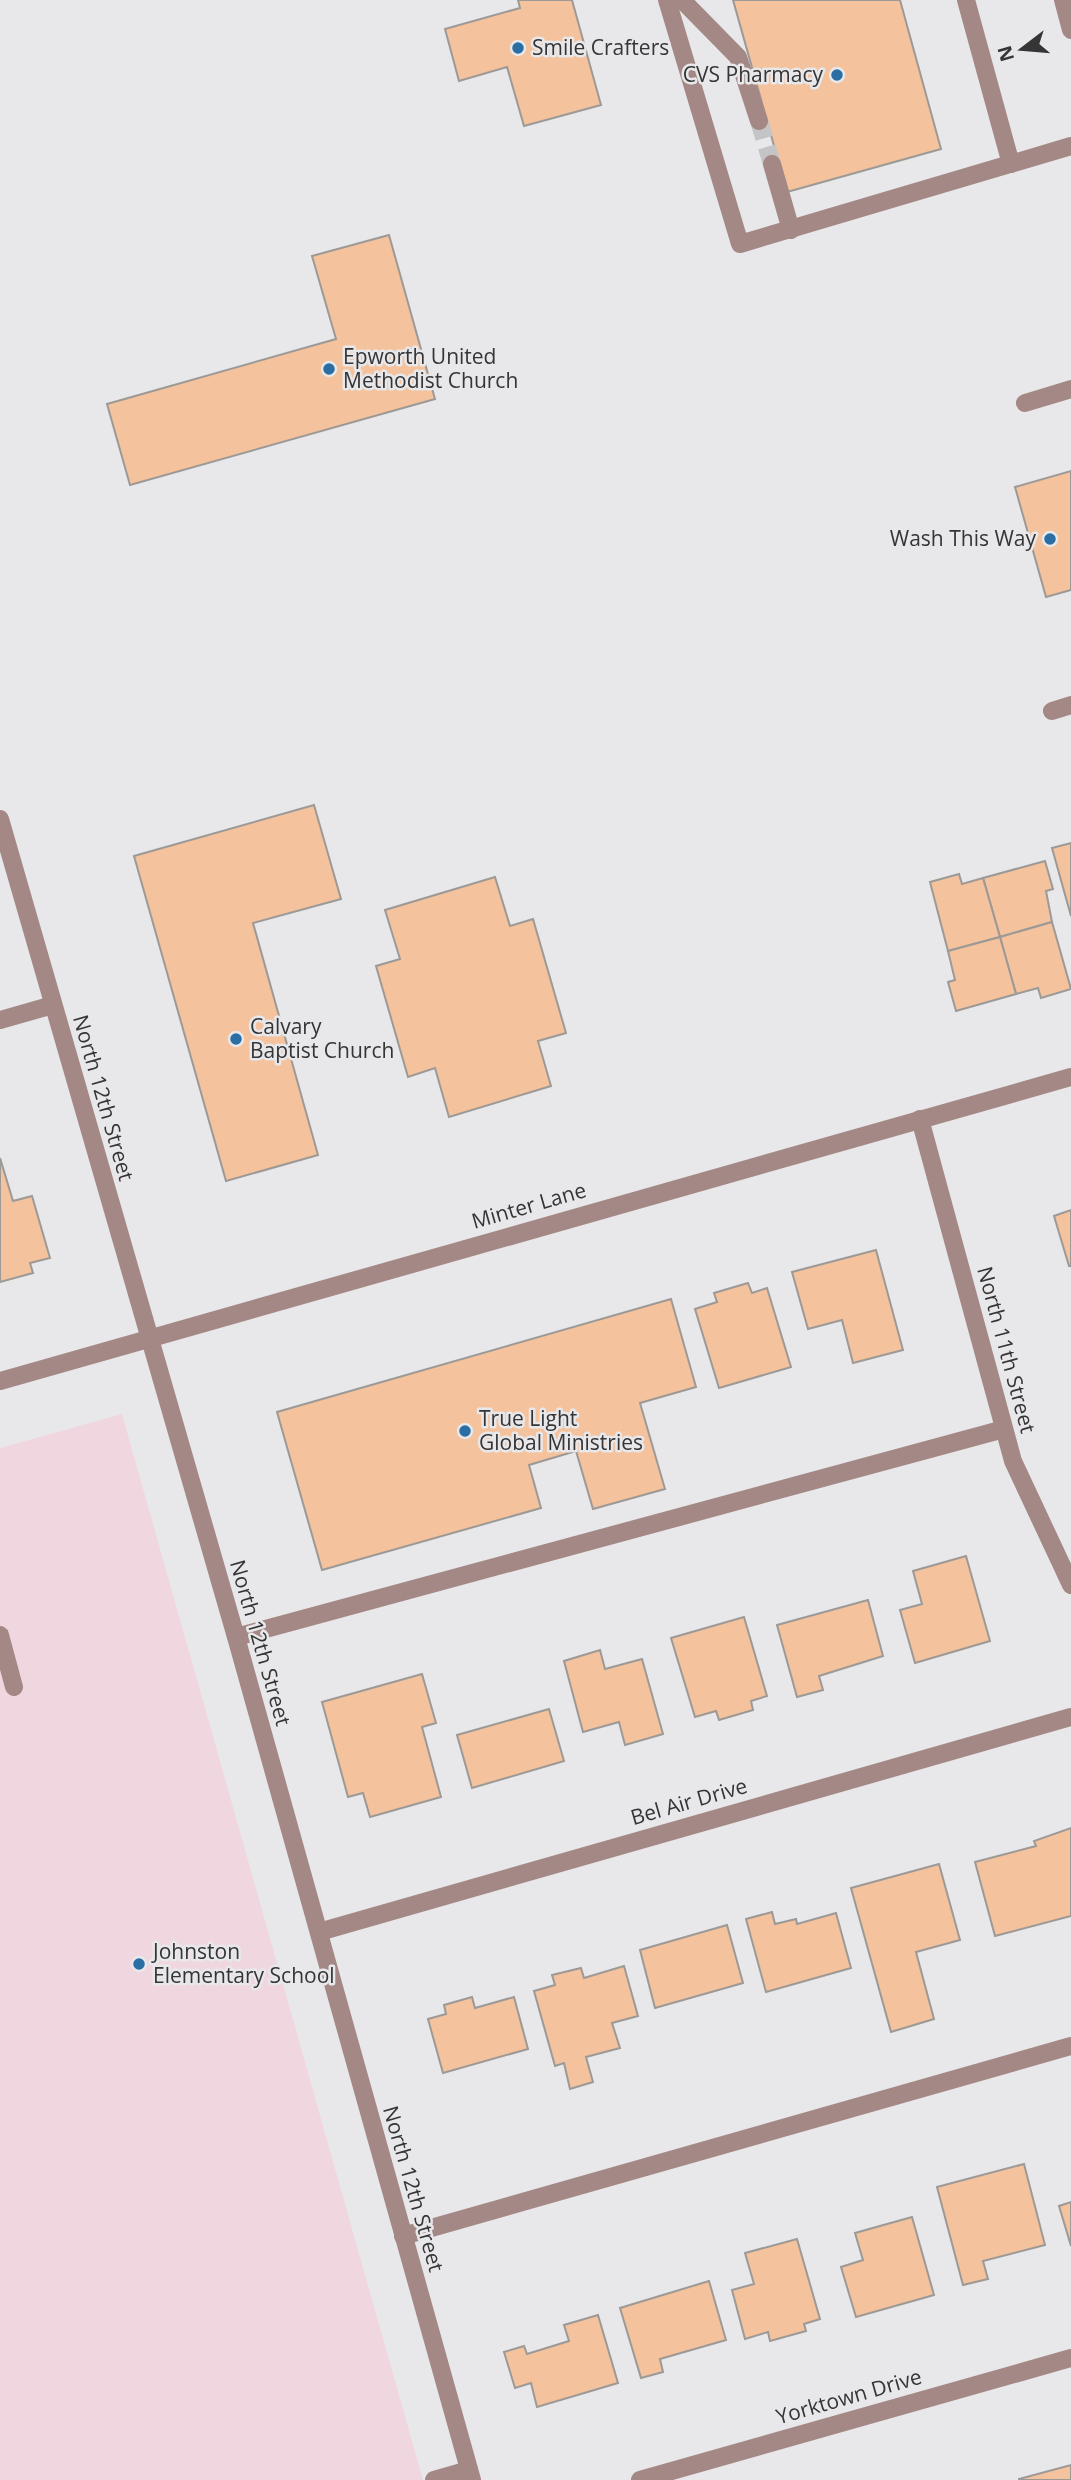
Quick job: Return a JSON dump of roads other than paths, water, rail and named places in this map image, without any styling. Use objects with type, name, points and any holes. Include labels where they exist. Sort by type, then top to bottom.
[{"type":"street","points":[[667,0],[740,244],[1071,146]]},
{"type":"street","points":[[682,0],[738,57],[760,121]]},
{"type":"street","points":[[966,0],[1011,164]]},
{"type":"street","points":[[1063,0],[1071,30]]},
{"type":"street","points":[[772,164],[791,230]]},
{"type":"street","points":[[1025,403],[1071,389]]},
{"type":"street","points":[[1052,711],[1071,705]]},
{"type":"street","name":"North 12th Street","points":[[0,819],[147,1338],[236,1637],[470,2475]]},
{"type":"street","points":[[0,1020],[53,1005]]},
{"type":"street","name":"Minter Lane","points":[[0,1381],[1071,1077]]},
{"type":"street","name":"North 11th Street","points":[[920,1119],[1013,1461],[1071,1585]]},
{"type":"street","points":[[236,1637],[1004,1429]]},
{"type":"street","points":[[0,1635],[14,1687]]},
{"type":"street","name":"Bel Air Drive","points":[[319,1932],[1071,1717]]},
{"type":"street","points":[[402,2236],[1071,2046]]},
{"type":"street","name":"Yorktown Drive","points":[[640,2480],[1071,2358]]},
{"type":"street","points":[[434,2480],[470,2475]]},
{"type":"tunnel","points":[[759,121],[772,164]]},
{"type":"place","name":"Smile Crafters","points":[[518,48]]},
{"type":"place","name":"CVS Pharmacy","points":[[837,75]]},
{"type":"place","name":"Epworth United Methodist Church","points":[[329,369]]},
{"type":"place","name":"Wash This Way","points":[[1050,539]]},
{"type":"place","name":"Calvary Baptist Church","points":[[236,1039]]},
{"type":"place","name":"True Light Global Ministries","points":[[465,1431]]},
{"type":"place","name":"Johnston Elementary School","points":[[139,1964]]}]
